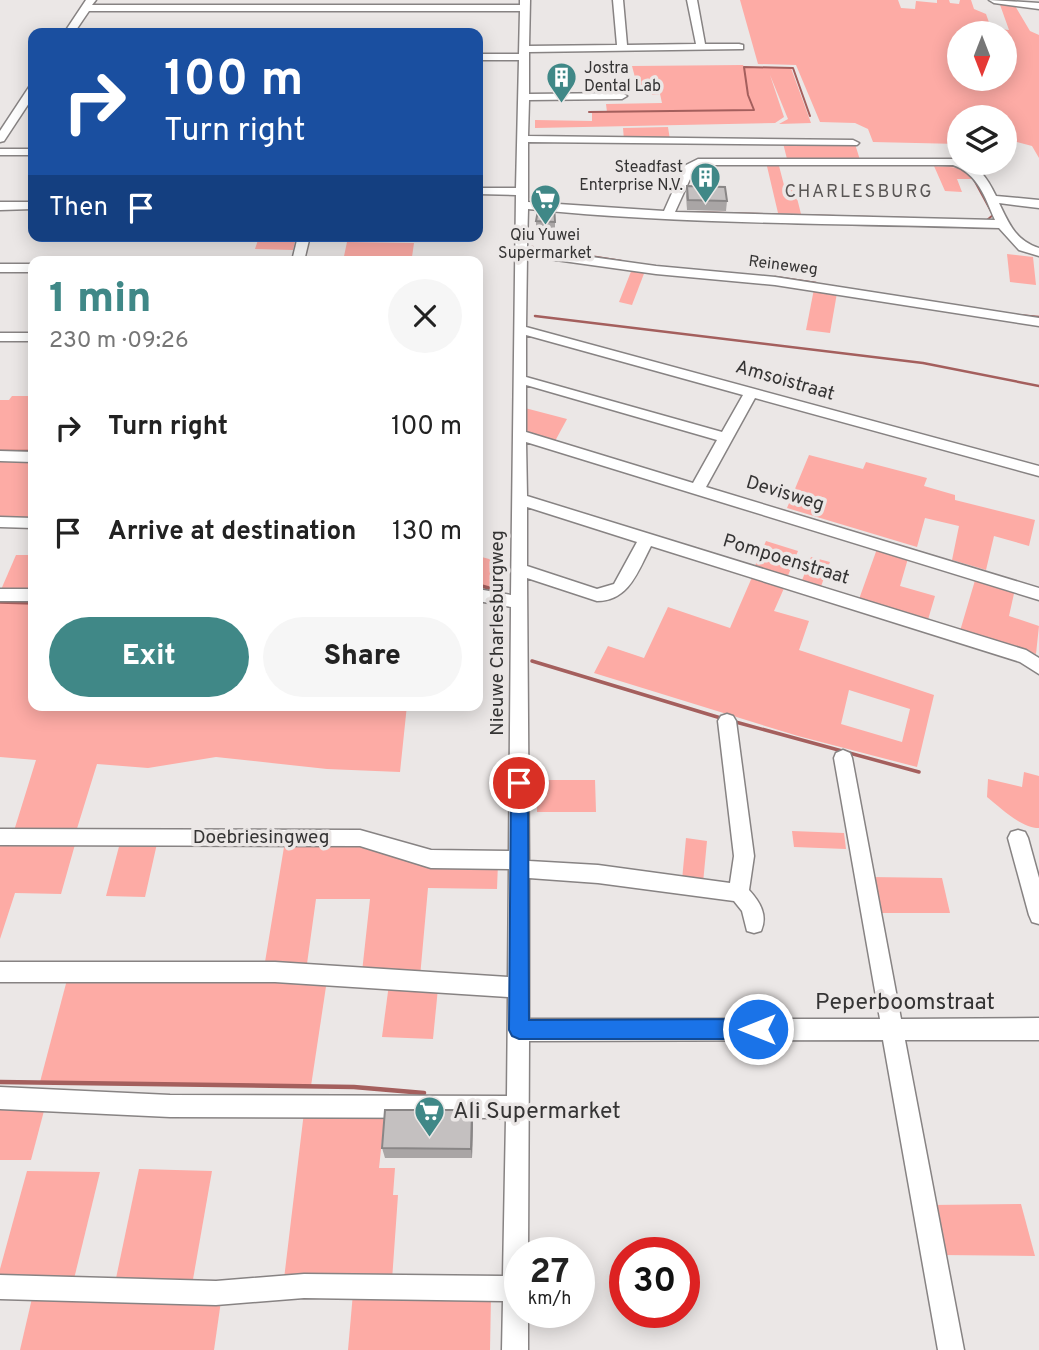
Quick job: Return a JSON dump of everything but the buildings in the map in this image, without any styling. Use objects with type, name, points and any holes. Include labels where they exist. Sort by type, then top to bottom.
[{"type":"street","points":[[618,0],[622,48]]},
{"type":"street","points":[[692,0],[701,47]]},
{"type":"street","points":[[994,0],[1039,6]]},
{"type":"street","points":[[72,28],[88,4],[525,4]]},
{"type":"street","name":"Nieuwe Charlesburgweg","points":[[516,1237],[520,603],[518,499],[525,4]]},
{"type":"street","points":[[483,57],[622,48],[739,47]]},
{"type":"street","points":[[524,97],[622,96]]},
{"type":"street","points":[[0,139],[28,102]]},
{"type":"street","points":[[524,139],[853,142]]},
{"type":"street","points":[[0,152],[28,152]]},
{"type":"street","points":[[668,215],[690,166],[703,161],[954,162],[975,171],[992,199],[1002,224],[1016,242],[1035,252]]},
{"type":"street","points":[[483,192],[592,212],[1002,224]]},
{"type":"street","points":[[992,199],[1039,204]]},
{"type":"street","points":[[0,206],[28,206]]},
{"type":"street","name":"Reineweg","points":[[522,251],[670,272],[775,281],[1039,323]]},
{"type":"street","points":[[0,268],[28,268]]},
{"type":"street","name":"Amsoistraat","points":[[520,329],[1039,471]]},
{"type":"street","points":[[0,337],[28,337]]},
{"type":"street","points":[[519,379],[726,438]]},
{"type":"street","points":[[697,490],[752,391]]},
{"type":"street","name":"Devisweg","points":[[519,435],[1039,594]]},
{"type":"street","points":[[0,456],[28,457]]},
{"type":"street","name":"Pompoenstraat","points":[[518,499],[1026,657],[1039,667]]},
{"type":"street","points":[[0,522],[28,523]]},
{"type":"street","points":[[518,569],[606,595],[620,588],[647,538]]},
{"type":"street","points":[[0,595],[28,595]]},
{"type":"street","points":[[483,596],[520,603]]},
{"type":"street","points":[[727,721],[744,856],[739,893],[752,907],[754,925]]},
{"type":"street","points":[[843,758],[951,1350]]},
{"type":"street","name":"Doebriesingweg","points":[[0,837],[360,838],[431,859],[519,864],[739,893]]},
{"type":"street","points":[[1018,838],[1039,915]]},
{"type":"street","points":[[0,972],[275,972],[519,988]]},
{"type":"street","name":"Peperboomstraat","points":[[519,1030],[1039,1029]]},
{"type":"street","points":[[0,1098],[170,1106],[517,1107]]},
{"type":"street","points":[[0,1287],[216,1293],[304,1286],[504,1289]]},
{"type":"street","name":"Nieuwe Charlesburgweg","points":[[515,1328],[515,1350]]},
{"type":"shaded area","points":[[740,0],[898,0],[901,8],[915,9],[916,1],[937,3],[937,0],[949,0],[950,3],[959,4],[960,0],[971,0],[974,9],[986,14],[988,21],[947,21],[947,91],[1017,91],[1017,21],[1006,21],[999,2],[1014,4],[1030,31],[1039,35],[1039,158],[1032,146],[1017,142],[1017,105],[947,105],[947,144],[873,142],[868,129],[855,123],[820,122],[796,65],[758,64]]},
{"type":"shaded area","points":[[743,65],[791,68],[811,123],[779,124],[788,119],[770,75],[784,117],[775,123],[535,128],[535,120],[592,121],[592,112],[607,112],[606,104],[662,103],[660,94],[652,95],[650,85],[637,85],[632,66]]},
{"type":"shaded area","points":[[668,127],[670,140],[624,140],[623,128]]},
{"type":"shaded area","points":[[783,143],[855,144],[860,160],[787,159]]},
{"type":"shaded area","points":[[766,162],[778,162],[785,189],[795,190],[801,214],[778,213]]},
{"type":"shaded area","points":[[934,166],[947,167],[947,175],[969,175],[972,179],[957,179],[962,192],[945,191]]},
{"type":"shaded area","points":[[257,242],[295,242],[293,250],[255,249]]},
{"type":"shaded area","points":[[347,242],[414,243],[412,256],[344,256]]},
{"type":"shaded area","points":[[1007,254],[1033,257],[1036,285],[1010,282]]},
{"type":"shaded area","points":[[632,269],[645,271],[632,305],[619,302]]},
{"type":"shaded area","points":[[814,289],[837,293],[830,333],[806,330]]},
{"type":"shaded area","points":[[12,396],[28,396],[28,454],[0,454],[0,400],[9,400]]},
{"type":"shaded area","points":[[525,408],[567,419],[554,443],[525,435]]},
{"type":"shaded area","points":[[809,455],[863,469],[866,462],[927,478],[924,486],[955,495],[955,500],[1035,520],[1029,546],[994,536],[986,570],[952,560],[959,526],[925,518],[917,547],[787,508]]},
{"type":"shaded area","points":[[0,460],[28,460],[28,520],[0,519]]},
{"type":"shaded area","points":[[766,541],[798,551],[787,578],[754,568]]},
{"type":"shaded area","points":[[878,546],[909,555],[900,586],[935,596],[927,623],[858,602]]},
{"type":"shaded area","points":[[16,555],[28,555],[28,592],[0,592]]},
{"type":"shaded area","points":[[483,557],[504,563],[503,592],[483,586]]},
{"type":"shaded area","points":[[811,557],[830,562],[820,589],[801,583]]},
{"type":"shaded area","points":[[753,575],[785,586],[774,611],[809,621],[799,650],[934,695],[917,767],[798,736],[594,673],[608,646],[644,658],[668,607],[730,628]],"holes":[[[849,690],[910,709],[902,742],[841,724]]]},
{"type":"shaded area","points":[[976,577],[1015,589],[1009,616],[1039,626],[1036,654],[960,631]]},
{"type":"shaded area","points":[[0,598],[28,599],[28,711],[406,711],[400,772],[327,769],[216,757],[148,768],[97,764],[75,835],[13,834],[36,760],[0,757]]},
{"type":"shaded area","points":[[1024,772],[1039,776],[1039,828],[1018,821],[987,797],[988,779],[1022,787]]},
{"type":"shaded area","points":[[537,780],[595,780],[596,812],[537,812]]},
{"type":"shaded area","points":[[792,831],[844,833],[846,849],[794,847]]},
{"type":"shaded area","points":[[686,838],[707,841],[703,883],[682,880]]},
{"type":"shaded area","points":[[0,839],[76,841],[61,894],[15,893],[0,939]]},
{"type":"shaded area","points":[[121,839],[158,839],[145,897],[106,896]]},
{"type":"shaded area","points":[[285,841],[364,843],[498,863],[497,889],[428,888],[420,977],[362,972],[370,899],[316,899],[306,971],[264,968]]},
{"type":"shaded area","points":[[870,877],[942,878],[950,913],[876,913]]},
{"type":"shaded area","points":[[68,976],[327,980],[311,1086],[40,1082]]},
{"type":"shaded area","points":[[389,984],[438,988],[433,1039],[382,1037]]},
{"type":"shaded area","points":[[0,1106],[45,1107],[31,1160],[0,1160]]},
{"type":"shaded area","points":[[304,1112],[385,1113],[379,1168],[395,1168],[393,1195],[398,1195],[392,1280],[284,1279]]},
{"type":"shaded area","points":[[139,1169],[212,1171],[192,1285],[115,1283]]},
{"type":"shaded area","points":[[27,1171],[100,1172],[73,1283],[0,1281],[0,1269]]},
{"type":"shaded area","points":[[1021,1204],[1035,1256],[941,1255],[931,1205]]},
{"type":"shaded area","points":[[353,1293],[491,1296],[490,1350],[348,1350]]},
{"type":"shaded area","points":[[33,1294],[221,1301],[214,1350],[20,1350]]},
{"type":"waterway","points":[[589,112],[754,110],[748,95],[744,67],[793,68],[810,116]]},
{"type":"waterway","points":[[938,165],[947,166]]},
{"type":"waterway","points":[[973,178],[993,215],[987,220]]},
{"type":"waterway","points":[[692,212],[910,218]]},
{"type":"waterway","points":[[532,247],[621,261]]},
{"type":"waterway","points":[[775,277],[816,283]]},
{"type":"waterway","points":[[1017,315],[1039,317]]},
{"type":"waterway","points":[[535,316],[923,363],[1039,386]]},
{"type":"waterway","points":[[0,451],[28,451]]},
{"type":"waterway","points":[[483,586],[503,592]]},
{"type":"waterway","points":[[0,602],[28,603]]},
{"type":"waterway","points":[[532,661],[724,719]]},
{"type":"waterway","points":[[732,721],[919,772]]},
{"type":"waterway","points":[[0,1082],[354,1087],[424,1093]]},
{"type":"place","name":"Jostra Dental Lab","points":[[561,105]]},
{"type":"place","name":"Steadfast Enterprise N.V.","points":[[706,204]]},
{"type":"place","name":"Qiu Yuwei Supermarket","points":[[545,226]]},
{"type":"place","name":"Ali Supermarket","points":[[430,1139]]},
{"type":"district","name":"CHARLESBURG","points":[[859,192]]},
{"type":"route","points":[[519,783],[519,1030],[758,1029]]}]
